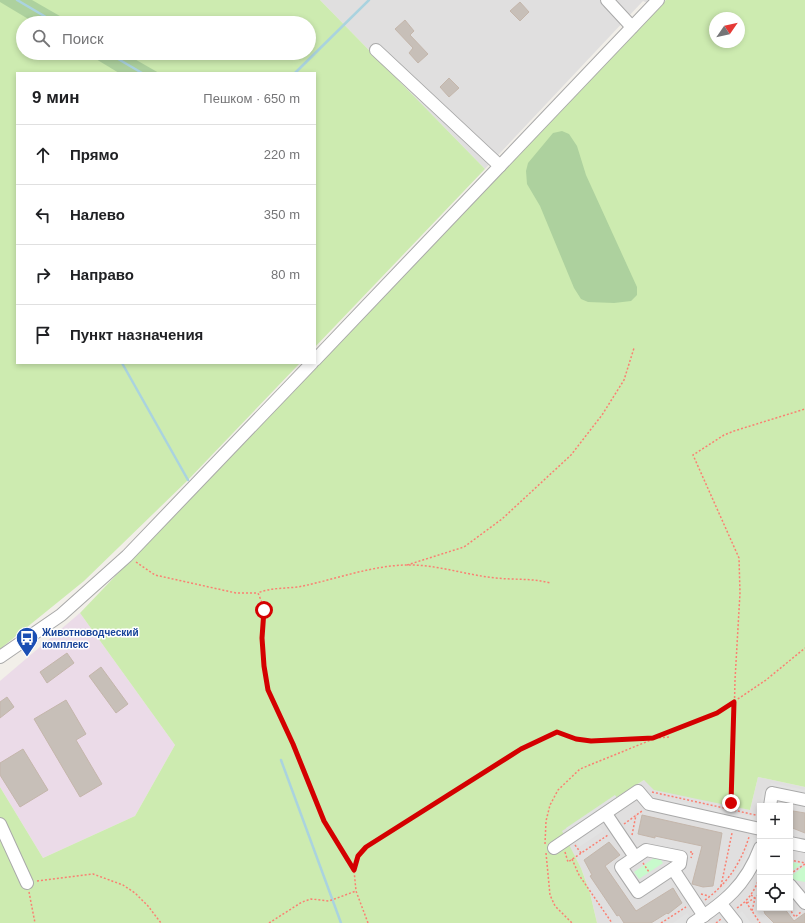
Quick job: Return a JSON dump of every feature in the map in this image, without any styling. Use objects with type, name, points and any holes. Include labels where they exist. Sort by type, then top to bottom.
[{"type":"street","points":[[607,0],[632,27]]},
{"type":"street","points":[[316,359],[658,0]]},
{"type":"street","points":[[376,50],[500,166]]},
{"type":"street","points":[[0,657],[61,615],[127,556],[311,364]]},
{"type":"street","points":[[548,849],[606,814],[638,791],[649,804],[755,828]]},
{"type":"street","points":[[770,803],[772,793],[805,800]]},
{"type":"street","points":[[606,814],[636,856]]},
{"type":"street","points":[[0,824],[27,883]]},
{"type":"street","points":[[793,844],[805,846]]},
{"type":"street","points":[[646,850],[681,857],[680,864],[672,869],[638,892],[621,867],[646,850]]},
{"type":"street","points":[[693,923],[707,918],[757,866]]},
{"type":"street","points":[[672,869],[707,918]]},
{"type":"street","points":[[793,889],[805,903]]},
{"type":"street","points":[[721,904],[736,923]]},
{"type":"path","points":[[127,556],[155,575],[236,593],[288,589],[380,568],[404,565],[464,547],[502,520],[571,455],[602,415],[624,380],[634,348]]},
{"type":"path","points":[[732,810],[734,702],[740,592],[739,558],[693,455],[724,435],[805,409]]},
{"type":"path","points":[[404,565],[423,566],[496,578],[538,579],[550,583]]},
{"type":"path","points":[[258,592],[264,610],[262,638],[264,666],[268,690],[293,744],[324,821],[354,870]]},
{"type":"path","points":[[572,923],[555,906],[550,895],[546,821],[550,805],[558,790],[580,769],[628,751],[653,738],[717,713],[766,680],[805,648]]},
{"type":"path","points":[[368,923],[356,891],[354,870],[358,856],[366,847],[521,749],[557,732],[576,739],[591,741],[669,737]]},
{"type":"path","points":[[652,792],[757,815]]},
{"type":"path","points":[[568,862],[646,809]]},
{"type":"path","points":[[631,839],[636,815]]},
{"type":"path","points":[[720,887],[734,824]]},
{"type":"path","points":[[661,923],[696,904],[720,887],[731,875],[742,857],[755,828]]},
{"type":"path","points":[[636,856],[655,881]]},
{"type":"path","points":[[572,859],[579,875],[612,923]]},
{"type":"path","points":[[793,861],[805,864]]},
{"type":"path","points":[[793,872],[805,864]]},
{"type":"path","points":[[35,923],[27,883],[93,874],[123,886],[135,894],[148,906],[161,923]]},
{"type":"path","points":[[746,903],[757,882]]},
{"type":"path","points":[[269,923],[302,902],[312,899],[330,901],[356,891]]},
{"type":"path","points":[[751,895],[755,898]]},
{"type":"path","points":[[746,903],[755,898]]},
{"type":"path","points":[[752,911],[755,898]]},
{"type":"path","points":[[746,903],[760,923]]},
{"type":"path","points":[[791,911],[796,917],[805,909]]},
{"type":"shaded area","points":[[320,0],[666,0],[658,8],[643,1],[485,169]]},
{"type":"shaded area","points":[[80,613],[175,745],[135,816],[43,858],[0,787],[0,681]]},
{"type":"shaded area","points":[[758,777],[805,787],[805,923],[597,923],[590,893],[581,868],[561,831],[644,780],[750,810]]},
{"type":"shaded area","points":[[771,783],[805,790],[805,796],[770,789]]},
{"type":"shaded area","points":[[763,790],[768,791],[766,803],[761,803]]},
{"type":"shaded area","points":[[615,795],[618,800],[569,833],[566,828]]},
{"type":"shaded area","points":[[665,798],[697,805],[696,810],[664,803]]},
{"type":"shaded area","points":[[703,806],[734,813],[732,818],[702,811]]},
{"type":"shaded area","points":[[739,814],[755,817],[753,823],[738,819]]},
{"type":"shaded area","points":[[599,826],[603,831],[579,847],[576,842]]},
{"type":"shaded area","points":[[752,837],[757,838],[757,845],[750,865],[715,903],[711,898],[726,885],[739,869],[747,854]]},
{"type":"shaded area","points":[[742,911],[751,923],[744,923],[737,915]]},
{"type":"shaded area","points":[[687,913],[691,918],[684,923],[673,923]]},
{"type":"green space","points":[[0,0],[320,0],[485,169],[316,346],[316,72],[16,72],[16,364],[299,364],[188,480],[84,581],[0,649]]},
{"type":"green space","points":[[0,0],[32,0],[60,16],[23,16],[0,2]]},
{"type":"green space","points":[[666,0],[805,0],[805,787],[758,777],[750,810],[654,790],[644,780],[562,831],[581,868],[590,893],[597,923],[0,923],[0,787],[43,858],[135,816],[175,745],[80,613]]},
{"type":"green space","points":[[98,60],[136,60],[157,72],[117,72]]},
{"type":"green space","points":[[562,131],[569,134],[577,146],[586,175],[637,287],[637,295],[631,301],[614,303],[588,302],[581,299],[574,288],[540,206],[527,184],[526,171],[528,163],[553,133]]},
{"type":"green space","points":[[654,858],[661,860],[663,863],[639,879],[634,872]]},
{"type":"green space","points":[[793,862],[802,864],[793,870]]},
{"type":"green space","points":[[805,866],[805,882],[794,880],[793,875]]},
{"type":"building","points":[[520,2],[529,12],[520,21],[510,11]]},
{"type":"building","points":[[405,20],[414,31],[410,35],[428,54],[418,63],[409,53],[413,48],[395,29]]},
{"type":"building","points":[[449,78],[459,88],[449,97],[440,87]]},
{"type":"building","points":[[67,653],[74,663],[47,683],[40,672]]},
{"type":"building","points":[[101,667],[128,704],[116,713],[89,676]]},
{"type":"building","points":[[7,697],[14,707],[0,718],[0,702]]},
{"type":"building","points":[[66,700],[86,734],[76,740],[102,784],[80,797],[34,719]]},
{"type":"building","points":[[23,749],[48,790],[20,807],[0,775],[0,763]]},
{"type":"building","points":[[793,811],[805,813],[805,833],[793,828]]},
{"type":"building","points":[[642,815],[722,833],[713,886],[703,887],[692,884],[702,846],[638,834]]},
{"type":"building","points":[[609,842],[620,855],[605,866],[636,911],[673,888],[682,903],[668,914],[667,913],[651,923],[624,923],[619,915],[617,916],[590,876],[592,875],[584,860]]},
{"type":"building","points":[[764,911],[786,911],[794,921],[805,913],[805,923],[774,923]]},
{"type":"waterway","points":[[17,0],[44,16]]},
{"type":"waterway","points":[[316,52],[369,0]]},
{"type":"waterway","points":[[120,60],[140,72]]},
{"type":"waterway","points":[[296,72],[308,60]]},
{"type":"waterway","points":[[123,364],[188,480]]},
{"type":"waterway","points":[[281,760],[341,923]]},
{"type":"place","name":"Животноводческий комплекс","points":[[27,658]]},
{"type":"route","points":[[264,610],[262,638],[264,666],[268,690],[293,744],[324,821],[354,870],[358,856],[366,847],[521,749],[548,735],[557,732],[576,739],[591,741],[625,741],[653,738],[717,713],[734,702],[731,803]]}]
